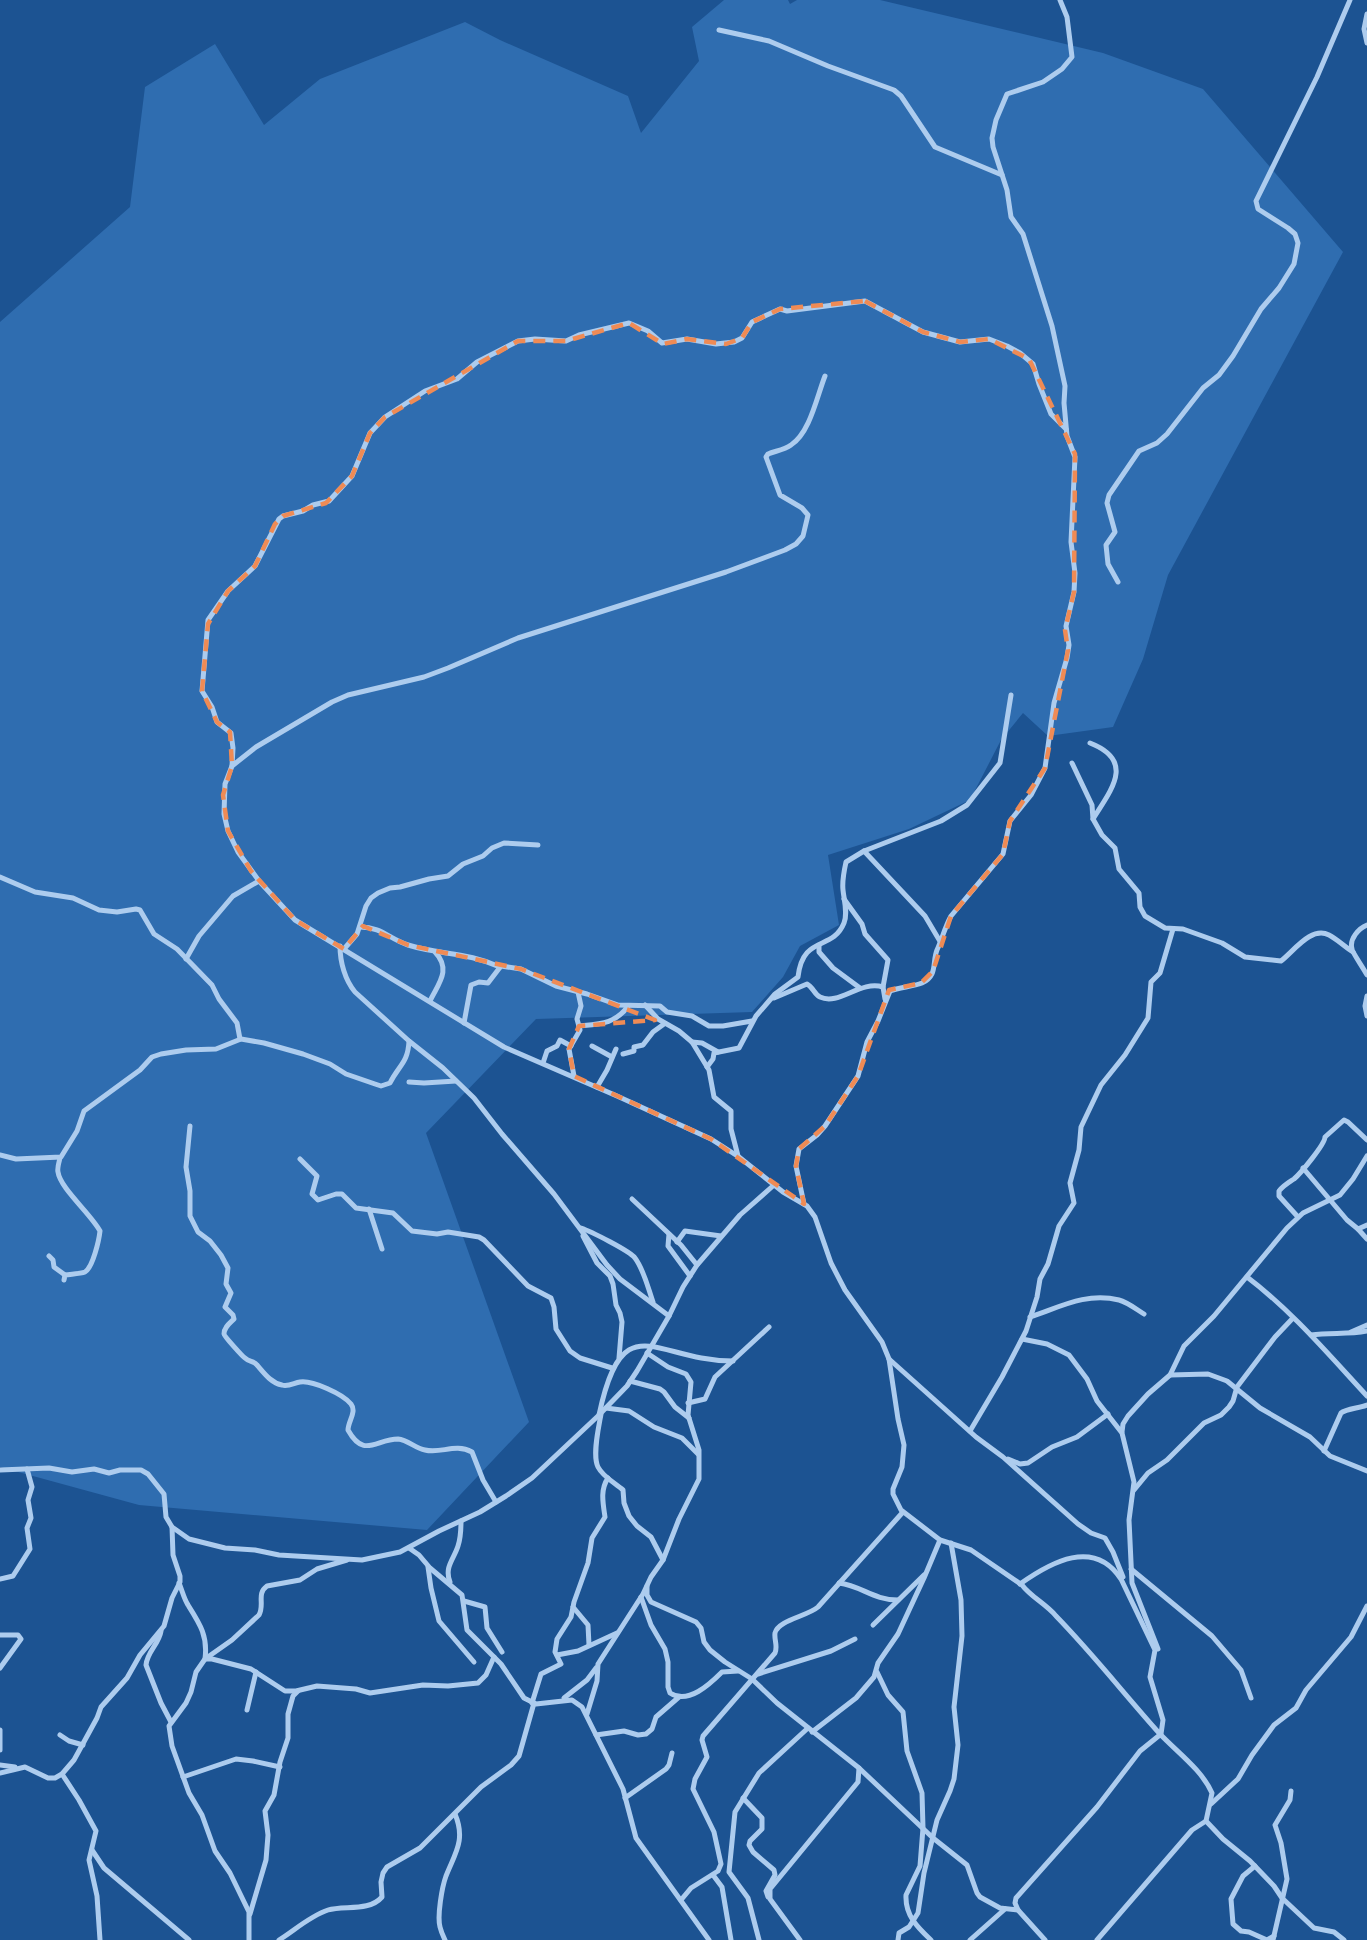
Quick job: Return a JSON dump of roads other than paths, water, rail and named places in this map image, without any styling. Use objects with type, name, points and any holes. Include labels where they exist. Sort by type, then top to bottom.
[{"type":"street","points":[[804,1204],[796,1166],[799,1149],[825,1126],[858,1076],[867,1042],[878,1022],[890,991],[921,983],[935,968],[937,952],[945,927],[953,912],[1003,854],[1010,821],[1031,795],[1047,761],[1054,703],[1067,658],[1069,645],[1066,626],[1074,592],[1071,542],[1075,457],[1067,430],[1065,386],[1052,326],[1023,234],[1011,217],[1007,190],[992,138],[1005,96],[1011,91],[1043,82],[1062,69],[1072,57],[1067,17],[1060,0]]},
{"type":"street","points":[[1118,582],[1108,564],[1107,544],[1115,532],[1107,503],[1109,495],[1139,451],[1157,443],[1167,434],[1203,388],[1219,375],[1261,309],[1280,288],[1294,264],[1298,243],[1295,234],[1258,209],[1256,201],[1320,71],[1350,0]]},
{"type":"street","points":[[1367,14],[1364,25],[1367,43]]},
{"type":"street","points":[[719,30],[778,43],[828,66],[894,90],[901,96],[935,147],[1002,175]]},
{"type":"street","points":[[1067,430],[1051,414],[1033,364],[1020,353],[989,339],[960,342],[923,332],[866,301],[787,311],[780,309],[751,323],[742,338],[726,344],[687,339],[662,343],[648,331],[629,322],[579,335],[566,341],[535,339],[514,342],[477,362],[457,379],[425,391],[384,418],[370,433],[349,479],[326,502],[281,517],[275,524],[252,569],[225,594],[208,620],[202,687],[217,722],[231,733],[232,766],[225,784],[224,814],[228,831],[238,852],[258,881],[295,920],[504,1047],[574,1076],[711,1139],[804,1204],[815,1217],[831,1263],[845,1290],[882,1342],[889,1359],[904,1456],[893,1494],[903,1512],[940,1540],[971,1550],[1020,1584],[1058,1617],[1203,1778],[1212,1793],[1206,1821],[1192,1830],[1097,1940]]},
{"type":"street","points":[[232,766],[256,747],[348,695],[396,685],[440,671],[518,638],[739,567],[796,544],[803,536],[808,515],[802,508],[780,495],[766,458],[768,454],[789,447],[796,441],[815,405],[825,376]]},
{"type":"street","points":[[707,1066],[713,1059],[714,1053],[739,1048],[752,1021],[770,1000],[797,978],[799,966],[805,954],[811,948],[834,936],[844,922],[845,863],[864,851],[934,825],[967,805],[1000,763],[1011,695]]},
{"type":"street","points":[[1090,743],[1108,752],[1118,772],[1116,781],[1093,819]]},
{"type":"street","points":[[1072,763],[1092,805],[1093,819],[1102,835],[1115,848],[1119,869],[1139,893],[1142,912],[1150,920],[1165,928],[1183,929],[1230,947],[1245,957],[1274,962],[1282,960],[1311,936],[1318,933],[1332,936],[1353,952],[1367,975]]},
{"type":"street","points":[[538,845],[504,843],[492,848],[483,856],[463,864],[448,876],[384,890],[371,898],[357,934],[342,947],[342,968],[349,985],[477,1100],[496,1127],[555,1194],[606,1265],[620,1279],[669,1316]]},
{"type":"street","points":[[864,851],[925,916],[941,943]]},
{"type":"street","points":[[0,878],[35,892],[73,898],[99,910],[122,912],[136,909],[143,914],[154,934],[177,949],[212,985],[219,999],[237,1023],[240,1039]]},
{"type":"street","points":[[186,958],[209,924],[233,896],[258,881]]},
{"type":"street","points":[[844,899],[862,924],[865,934],[888,960],[883,987],[885,1000]]},
{"type":"street","points":[[1353,952],[1353,940],[1359,930],[1367,925]]},
{"type":"street","points":[[360,927],[377,929],[408,945],[435,952],[466,955],[500,967],[521,969],[556,986],[622,1006],[660,1006],[669,1012],[692,1016],[709,1026],[752,1021]]},
{"type":"street","points":[[970,1431],[1022,1339],[1059,1226],[1074,1203],[1070,1183],[1079,1150],[1081,1127],[1101,1085],[1125,1055],[1148,1018],[1151,982],[1160,973],[1173,929]]},
{"type":"street","points":[[819,945],[819,952],[833,968],[860,988]]},
{"type":"street","points":[[430,1001],[444,974],[441,959],[435,952]]},
{"type":"street","points":[[464,1023],[471,985],[479,982],[488,983],[500,967]]},
{"type":"street","points":[[770,1000],[807,984],[818,995],[830,1000],[872,985],[883,987]]},
{"type":"street","points":[[574,1076],[570,1052],[580,1030],[577,1019],[581,1006],[578,992]]},
{"type":"street","points":[[1367,996],[1365,1006],[1367,1016]]},
{"type":"street","points":[[579,1026],[612,1021],[623,1013],[628,1005]]},
{"type":"street","points":[[645,1005],[653,1016],[679,1031],[692,1042],[702,1062],[707,1066],[714,1095],[731,1111],[731,1129],[739,1157]]},
{"type":"street","points":[[623,1054],[633,1051],[637,1045],[643,1045],[653,1032],[664,1024]]},
{"type":"street","points":[[49,1256],[54,1267],[64,1277],[84,1272],[94,1256],[100,1231],[59,1175],[60,1158],[77,1131],[84,1111],[140,1070],[152,1057],[186,1050],[216,1049],[240,1039],[303,1054],[330,1064],[346,1074],[381,1086],[390,1083],[396,1070],[405,1063],[409,1041]]},
{"type":"street","points":[[543,1063],[547,1051],[556,1047],[560,1040],[571,1046]]},
{"type":"street","points":[[692,1042],[718,1052]]},
{"type":"street","points":[[592,1046],[612,1057]]},
{"type":"street","points":[[597,1087],[616,1048]]},
{"type":"street","points":[[409,1082],[456,1081]]},
{"type":"street","points":[[1298,1217],[1279,1193],[1325,1142],[1325,1137],[1344,1120],[1367,1140]]},
{"type":"street","points":[[190,1126],[186,1167],[190,1191],[190,1216],[198,1232],[210,1241],[228,1268],[226,1285],[231,1293],[225,1307],[234,1319],[227,1326],[224,1334],[226,1339],[246,1359],[256,1363],[263,1374],[279,1384],[284,1386],[309,1382],[343,1397],[353,1407],[348,1430],[353,1439],[364,1446],[370,1447],[399,1439],[424,1450],[459,1448],[472,1452],[483,1480],[496,1502]]},
{"type":"street","points":[[0,1155],[16,1159],[60,1158]]},
{"type":"street","points":[[1151,1667],[1158,1647],[1136,1596],[1131,1569],[1129,1520],[1134,1482],[1122,1433],[1123,1424],[1148,1394],[1170,1375],[1184,1346],[1210,1322],[1298,1217],[1330,1201],[1344,1190],[1367,1156]]},
{"type":"street","points":[[300,1159],[317,1176],[312,1194],[316,1199],[342,1194],[356,1208],[393,1213],[409,1230],[414,1232],[437,1234],[448,1232],[479,1237],[484,1240],[528,1286],[550,1298],[554,1307],[556,1329],[570,1351],[580,1358],[612,1368]]},
{"type":"street","points":[[1303,1168],[1326,1192],[1330,1201],[1347,1220],[1367,1239]]},
{"type":"street","points":[[0,1470],[48,1468],[69,1472],[94,1469],[109,1473],[120,1470],[138,1470],[145,1472],[164,1494],[166,1517],[172,1527],[189,1539],[225,1548],[255,1550],[279,1555],[351,1559],[387,1556],[408,1548],[496,1502],[531,1478],[602,1413],[630,1381],[698,1265],[721,1236],[774,1185]]},
{"type":"street","points":[[632,1199],[698,1265]]},
{"type":"street","points":[[369,1209],[382,1249]]},
{"type":"street","points":[[576,1224],[598,1234],[635,1257],[653,1304]]},
{"type":"street","points":[[576,1224],[597,1263],[610,1276],[613,1284],[616,1305],[622,1322],[618,1358]]},
{"type":"street","points":[[1358,1228],[1367,1225]]},
{"type":"street","points":[[677,1242],[685,1231],[721,1236]]},
{"type":"street","points":[[669,1234],[668,1246],[690,1276]]},
{"type":"street","points":[[1247,1277],[1311,1335],[1367,1396]]},
{"type":"street","points":[[1030,1317],[1088,1297],[1121,1300],[1144,1314]]},
{"type":"street","points":[[1133,1491],[1148,1473],[1167,1460],[1204,1423],[1222,1414],[1233,1401],[1237,1387],[1275,1337],[1293,1318]]},
{"type":"street","points":[[1347,1334],[1367,1325]]},
{"type":"street","points":[[688,1403],[705,1399],[711,1382],[769,1327]]},
{"type":"street","points":[[1311,1335],[1367,1331]]},
{"type":"street","points":[[1022,1339],[1047,1344],[1069,1355],[1087,1379],[1097,1401],[1122,1433]]},
{"type":"street","points":[[663,1560],[651,1537],[629,1516],[624,1503],[623,1490],[598,1466],[603,1394],[612,1368],[618,1358],[628,1350],[651,1346],[697,1358],[716,1361],[733,1360]]},
{"type":"street","points":[[561,1701],[587,1680],[641,1597],[663,1560],[679,1519],[699,1479],[699,1455],[688,1418],[691,1382],[686,1374],[668,1367],[647,1353]]},
{"type":"street","points":[[889,1359],[1078,1524],[1106,1539],[1118,1562],[1131,1600]]},
{"type":"street","points":[[1170,1375],[1208,1374],[1227,1381],[1260,1408],[1310,1437],[1324,1451],[1349,1465],[1367,1471]]},
{"type":"street","points":[[630,1381],[660,1389],[688,1418]]},
{"type":"street","points":[[1324,1451],[1341,1413],[1367,1405]]},
{"type":"street","points":[[602,1413],[629,1411],[654,1427],[682,1438],[699,1455]]},
{"type":"street","points":[[1003,1457],[1017,1463],[1028,1463],[1052,1447],[1077,1437],[1108,1414]]},
{"type":"street","points":[[0,1579],[13,1576],[29,1552],[27,1528],[31,1518],[28,1500],[32,1488],[27,1469]]},
{"type":"street","points":[[279,1940],[312,1918],[329,1910],[355,1908],[378,1902],[382,1897],[381,1882],[387,1867],[420,1848],[481,1788],[519,1756],[541,1674],[561,1665],[556,1655],[557,1638],[571,1617],[588,1562],[593,1534],[606,1516],[602,1506],[603,1487],[608,1478]]},
{"type":"street","points":[[681,1900],[691,1888],[713,1875],[721,1866],[714,1832],[693,1789],[695,1779],[707,1757],[702,1740],[705,1733],[776,1651],[777,1629],[784,1623],[814,1610],[903,1512]]},
{"type":"street","points":[[451,1585],[447,1569],[458,1547],[461,1521]]},
{"type":"street","points":[[171,1722],[146,1665],[149,1655],[159,1642],[161,1630],[179,1583],[180,1576],[173,1555],[172,1527]]},
{"type":"street","points":[[759,1940],[748,1898],[729,1872],[735,1812],[759,1773],[810,1730],[856,1698],[871,1682],[877,1672],[878,1663],[897,1634],[940,1540]]},
{"type":"street","points":[[898,1940],[899,1933],[912,1923],[920,1908],[924,1873],[937,1820],[950,1791],[958,1745],[954,1707],[962,1636],[961,1600],[951,1543]]},
{"type":"street","points":[[408,1548],[419,1555],[428,1566],[462,1595],[467,1630],[494,1657],[524,1698],[533,1703],[554,1703],[567,1699],[578,1702],[617,1776],[636,1838],[709,1940]]},
{"type":"street","points":[[1020,1584],[1066,1558],[1089,1557],[1101,1560],[1114,1570],[1121,1579],[1155,1650],[1150,1677],[1163,1720],[1161,1734],[1140,1750],[1097,1806],[1016,1898],[1015,1903],[1018,1910],[1045,1940]]},
{"type":"street","points":[[250,1915],[230,1873],[215,1851],[202,1815],[190,1796],[172,1746],[169,1728],[186,1703],[196,1672],[205,1659],[232,1640],[260,1615],[262,1609],[260,1595],[265,1587],[300,1580],[316,1569],[351,1559]]},
{"type":"street","points":[[428,1566],[430,1588],[439,1621],[474,1662]]},
{"type":"street","points":[[1131,1569],[1212,1636],[1241,1670],[1251,1698]]},
{"type":"street","points":[[873,1625],[927,1571]]},
{"type":"street","points":[[179,1583],[187,1604],[201,1624],[206,1641],[205,1659]]},
{"type":"street","points":[[839,1583],[852,1585],[882,1600],[898,1600]]},
{"type":"street","points":[[647,1586],[647,1595],[651,1602],[696,1622],[702,1628],[706,1647],[740,1672]]},
{"type":"street","points":[[641,1597],[668,1662],[668,1689],[670,1693],[679,1697]]},
{"type":"street","points":[[464,1601],[486,1608],[487,1628],[502,1652]]},
{"type":"street","points":[[573,1606],[588,1625],[589,1645]]},
{"type":"street","points":[[1211,1804],[1238,1779],[1274,1725],[1296,1708],[1306,1690],[1352,1637],[1367,1606]]},
{"type":"street","points":[[0,1765],[32,1770],[48,1778],[62,1774],[83,1745],[101,1707],[127,1678],[140,1655],[161,1630]]},
{"type":"street","points":[[556,1655],[578,1651],[619,1632]]},
{"type":"street","points":[[0,1635],[18,1635],[21,1639],[0,1667]]},
{"type":"street","points":[[754,1677],[831,1651],[855,1640]]},
{"type":"street","points":[[205,1659],[246,1668],[285,1690],[317,1686],[356,1689],[370,1693],[423,1684],[474,1684],[484,1679],[494,1657]]},
{"type":"street","points":[[586,1714],[597,1681],[597,1666]]},
{"type":"street","points":[[596,1735],[624,1731],[639,1735],[646,1734],[652,1729],[656,1717],[679,1697],[690,1695],[710,1684],[724,1671],[740,1672],[754,1677],[763,1691],[859,1768],[933,1838],[967,1865],[978,1895],[997,1907],[1018,1910]]},
{"type":"street","points":[[247,1710],[256,1672]]},
{"type":"street","points":[[877,1672],[888,1695],[903,1712],[907,1751],[922,1793],[923,1828],[920,1866],[906,1898],[912,1923],[931,1940]]},
{"type":"street","points":[[250,1938],[250,1915],[266,1860],[268,1835],[265,1810],[274,1796],[290,1730],[288,1714],[293,1696],[299,1690]]},
{"type":"street","points":[[0,1730],[0,1750]]},
{"type":"street","points":[[60,1735],[69,1741],[83,1745]]},
{"type":"street","points":[[625,1798],[666,1769],[672,1753]]},
{"type":"street","points":[[183,1777],[236,1759],[280,1767]]},
{"type":"street","points":[[0,1773],[19,1767]]},
{"type":"street","points":[[772,1901],[769,1894],[774,1883],[858,1782],[859,1768]]},
{"type":"street","points":[[62,1774],[77,1796],[96,1832],[89,1860],[97,1896],[100,1940]]},
{"type":"street","points":[[1255,1866],[1243,1876],[1231,1903],[1234,1927],[1267,1940],[1273,1938],[1287,1872],[1281,1852],[1281,1840],[1275,1825],[1290,1800],[1291,1791]]},
{"type":"street","points":[[743,1798],[762,1818],[762,1829],[750,1840],[749,1845],[753,1852],[774,1870],[775,1875],[766,1892],[800,1940]]},
{"type":"street","points":[[445,1940],[440,1927],[440,1907],[446,1875],[459,1843],[456,1814]]},
{"type":"street","points":[[1206,1821],[1255,1866],[1282,1898],[1314,1928],[1334,1932],[1344,1940]]},
{"type":"street","points":[[91,1850],[104,1868],[189,1940]]},
{"type":"street","points":[[713,1875],[722,1887],[731,1940]]},
{"type":"street","points":[[970,1940],[1005,1909]]},
{"type":"street","points":[[1246,1940],[1252,1934]]}]
